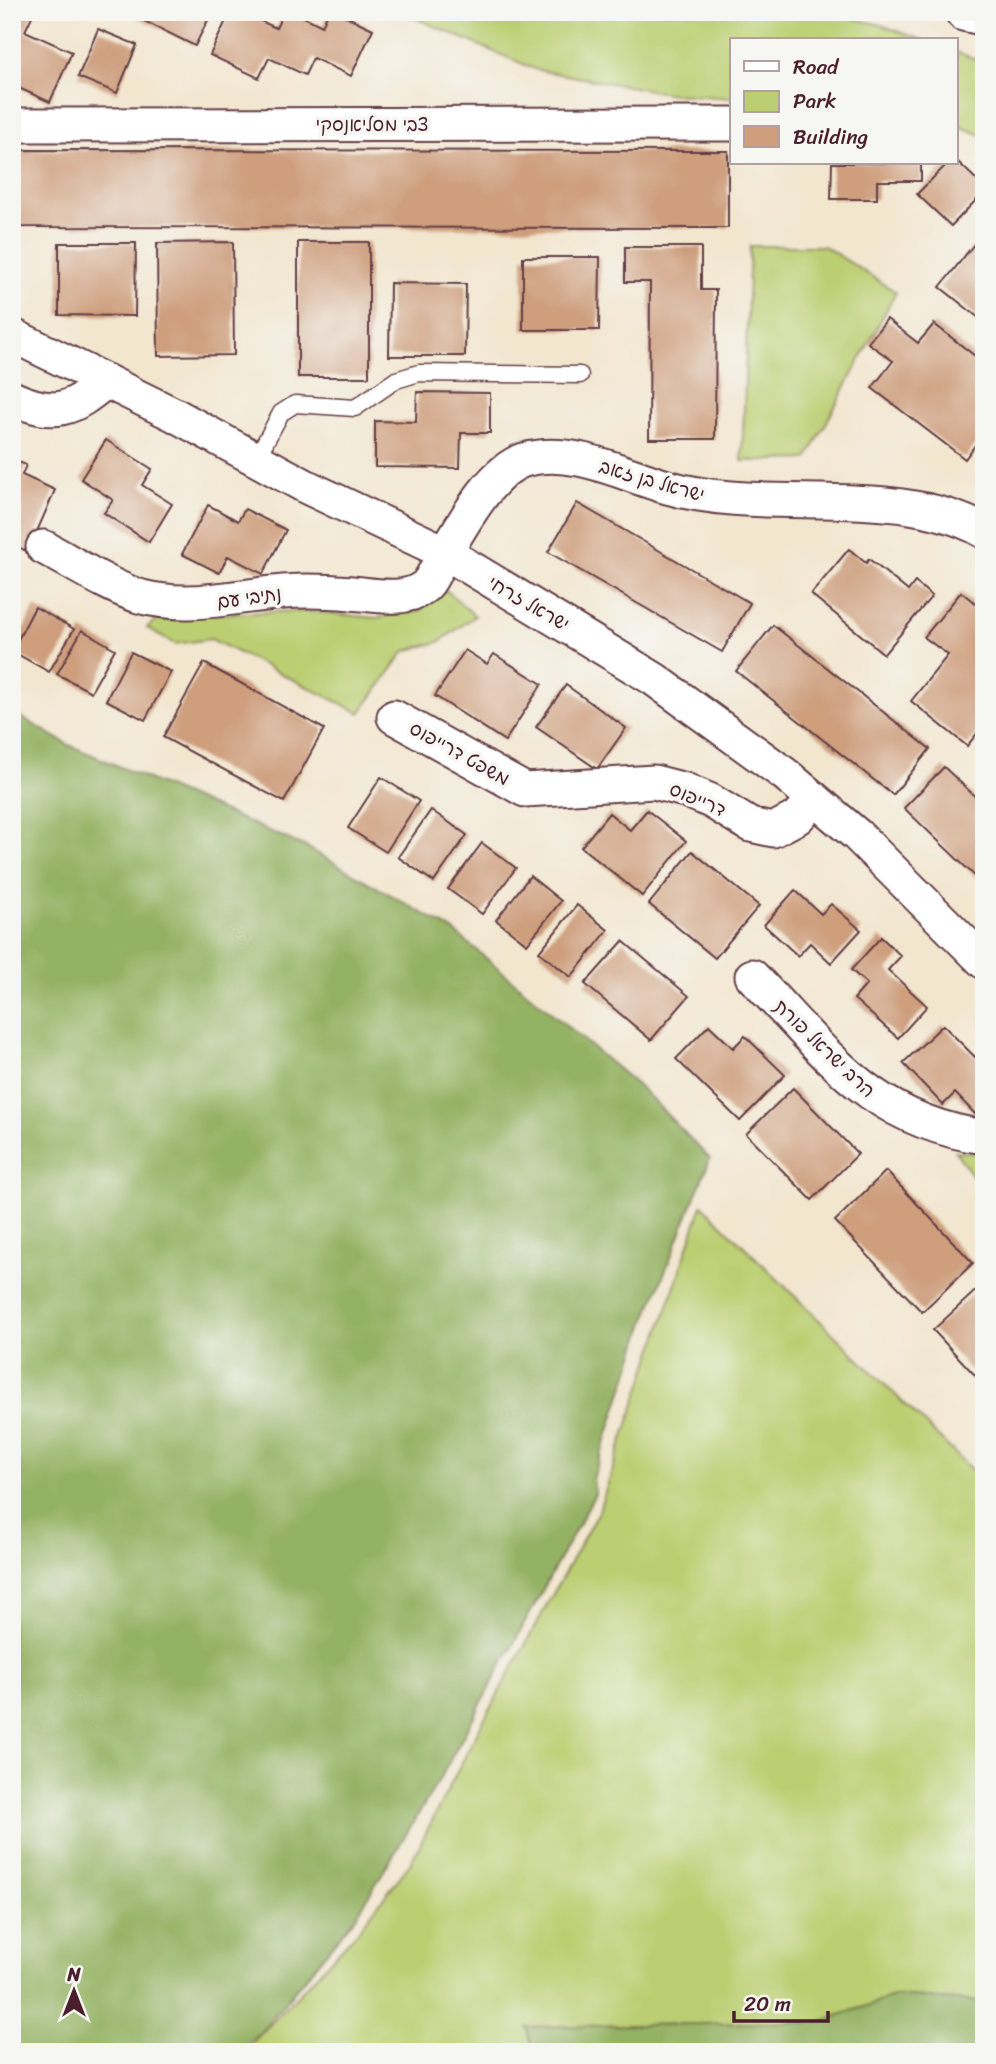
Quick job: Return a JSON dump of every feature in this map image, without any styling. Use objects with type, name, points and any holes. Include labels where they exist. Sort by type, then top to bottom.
[{"type":"street","points":[[965,12],[984,16]]},
{"type":"street","name":"צבי מסליאנסקי","points":[[12,125],[730,124]]},
{"type":"street","name":"ישראל זרחי","points":[[12,335],[256,458],[307,487],[446,552],[654,680],[814,799],[857,835],[984,962]]},
{"type":"street","points":[[12,398],[40,410],[65,409],[86,399],[106,381]]},
{"type":"street","name":"ישראל בן זאב","points":[[446,552],[482,496],[503,473],[522,461],[554,456],[623,470],[666,487],[716,499],[888,506],[936,513],[984,531]]},
{"type":"street","name":"נתיבי עם","points":[[43,547],[140,596],[202,604],[315,590],[400,596],[424,587],[446,552]]},
{"type":"street","name":"משפט דרייפוס","points":[[394,717],[525,790]]},
{"type":"street","name":"דרייפוס","points":[[525,790],[654,782],[712,801],[750,825],[774,830],[797,817],[814,799]]},
{"type":"street","name":"הרב ישראל פורת","points":[[752,976],[862,1089],[915,1120],[953,1132],[984,1137]]},
{"type":"lane","points":[[256,458],[281,413],[295,404],[355,408],[396,380],[419,373],[580,375]]},
{"type":"green space","points":[[401,12],[825,12],[881,25],[917,38],[730,38],[730,98],[673,94],[537,70]]},
{"type":"green space","points":[[958,53],[984,62],[984,136],[958,126]]},
{"type":"green space","points":[[750,246],[824,246],[896,292],[807,459],[742,461]]},
{"type":"green space","points":[[446,590],[475,616],[439,642],[405,651],[360,713],[211,639],[175,644],[147,628],[161,616],[302,611],[377,618],[419,611]]},
{"type":"green space","points":[[12,712],[69,745],[306,847],[454,931],[643,1090],[710,1159],[646,1319],[593,1479],[595,1494],[442,1775],[357,1915],[259,2034],[237,2052],[12,2052]]},
{"type":"green space","points":[[955,1151],[984,1154],[984,1191]]},
{"type":"green space","points":[[702,1205],[984,1482],[984,2002],[896,1996],[819,2022],[527,2027],[534,2052],[244,2052],[355,1934],[410,1864],[480,1727],[599,1510]]},
{"type":"green space","points":[[896,1996],[984,2002],[984,2052],[534,2052],[527,2027],[819,2022]]},
{"type":"building","points":[[12,12],[33,14],[25,31],[72,52],[50,102],[12,85]]},
{"type":"building","points":[[126,12],[212,12],[195,46]]},
{"type":"building","points":[[230,12],[241,12],[276,28],[284,12],[294,12],[322,26],[328,12],[337,12],[373,29],[351,76],[313,58],[305,75],[269,58],[259,78],[210,55]]},
{"type":"building","points":[[98,29],[137,45],[117,93],[78,77]]},
{"type":"building","points":[[12,150],[728,151],[728,228],[12,227]]},
{"type":"building","points":[[958,162],[984,187],[984,192],[951,226],[917,194],[947,164]]},
{"type":"building","points":[[832,164],[921,164],[921,181],[877,181],[877,199],[831,199]]},
{"type":"building","points":[[233,242],[234,355],[158,356],[157,243]]},
{"type":"building","points":[[298,242],[369,242],[369,377],[298,377]]},
{"type":"building","points":[[59,243],[136,243],[135,316],[59,315]]},
{"type":"building","points":[[975,243],[984,250],[984,322],[940,287]]},
{"type":"building","points":[[625,247],[701,247],[701,290],[716,290],[715,439],[649,439],[650,282],[625,282]]},
{"type":"building","points":[[523,257],[600,257],[599,330],[523,330]]},
{"type":"building","points":[[390,283],[466,284],[465,356],[389,356]]},
{"type":"building","points":[[887,319],[918,343],[934,324],[984,363],[984,450],[976,444],[965,459],[872,388],[893,361],[868,343]]},
{"type":"building","points":[[417,392],[490,393],[490,433],[461,433],[460,468],[375,467],[375,421],[416,422]]},
{"type":"building","points":[[106,440],[152,469],[142,485],[172,504],[149,542],[104,513],[113,500],[81,479]]},
{"type":"building","points":[[12,459],[26,465],[22,475],[55,490],[28,552],[12,544]]},
{"type":"building","points":[[577,503],[750,603],[722,652],[548,552]]},
{"type":"building","points":[[208,505],[238,521],[245,509],[286,530],[263,574],[228,556],[219,573],[182,554]]},
{"type":"building","points":[[849,549],[866,563],[869,559],[908,591],[915,582],[932,596],[884,654],[811,594]]},
{"type":"building","points":[[961,592],[984,610],[984,725],[967,746],[911,701],[948,655],[924,637]]},
{"type":"building","points":[[35,607],[74,629],[49,672],[12,651]]},
{"type":"building","points":[[773,625],[930,749],[893,795],[736,671]]},
{"type":"building","points":[[82,630],[115,649],[91,692],[57,674]]},
{"type":"building","points":[[465,650],[487,664],[494,654],[542,684],[505,741],[435,696]]},
{"type":"building","points":[[131,652],[171,672],[145,720],[106,700]]},
{"type":"building","points":[[204,663],[324,729],[284,802],[163,737]]},
{"type":"building","points":[[566,685],[626,728],[597,769],[536,727]]},
{"type":"building","points":[[944,767],[984,805],[984,885],[904,808]]},
{"type":"building","points":[[381,777],[419,801],[386,852],[348,828]]},
{"type":"building","points":[[431,810],[467,835],[434,882],[398,857]]},
{"type":"building","points":[[647,810],[686,841],[642,896],[581,847],[609,813],[630,830]]},
{"type":"building","points":[[482,843],[516,868],[482,914],[448,889]]},
{"type":"building","points":[[692,851],[759,906],[715,958],[649,904]]},
{"type":"building","points":[[530,876],[561,901],[527,944],[496,920]]},
{"type":"building","points":[[795,890],[821,914],[831,904],[861,930],[831,963],[810,943],[798,956],[764,925]]},
{"type":"building","points":[[577,905],[608,930],[571,977],[539,952]]},
{"type":"building","points":[[881,937],[901,956],[888,970],[927,1006],[898,1038],[854,999],[867,984],[851,970]]},
{"type":"building","points":[[623,941],[689,996],[651,1040],[585,984]]},
{"type":"building","points":[[709,1025],[733,1048],[745,1036],[785,1075],[740,1121],[676,1059]]},
{"type":"building","points":[[943,1025],[975,1057],[982,1050],[984,1052],[984,1110],[977,1116],[955,1093],[943,1105],[903,1063]]},
{"type":"building","points":[[793,1088],[858,1154],[812,1200],[746,1134]]},
{"type":"building","points":[[886,1171],[973,1263],[922,1312],[835,1221]]},
{"type":"building","points":[[984,1283],[984,1385],[933,1330]]}]
